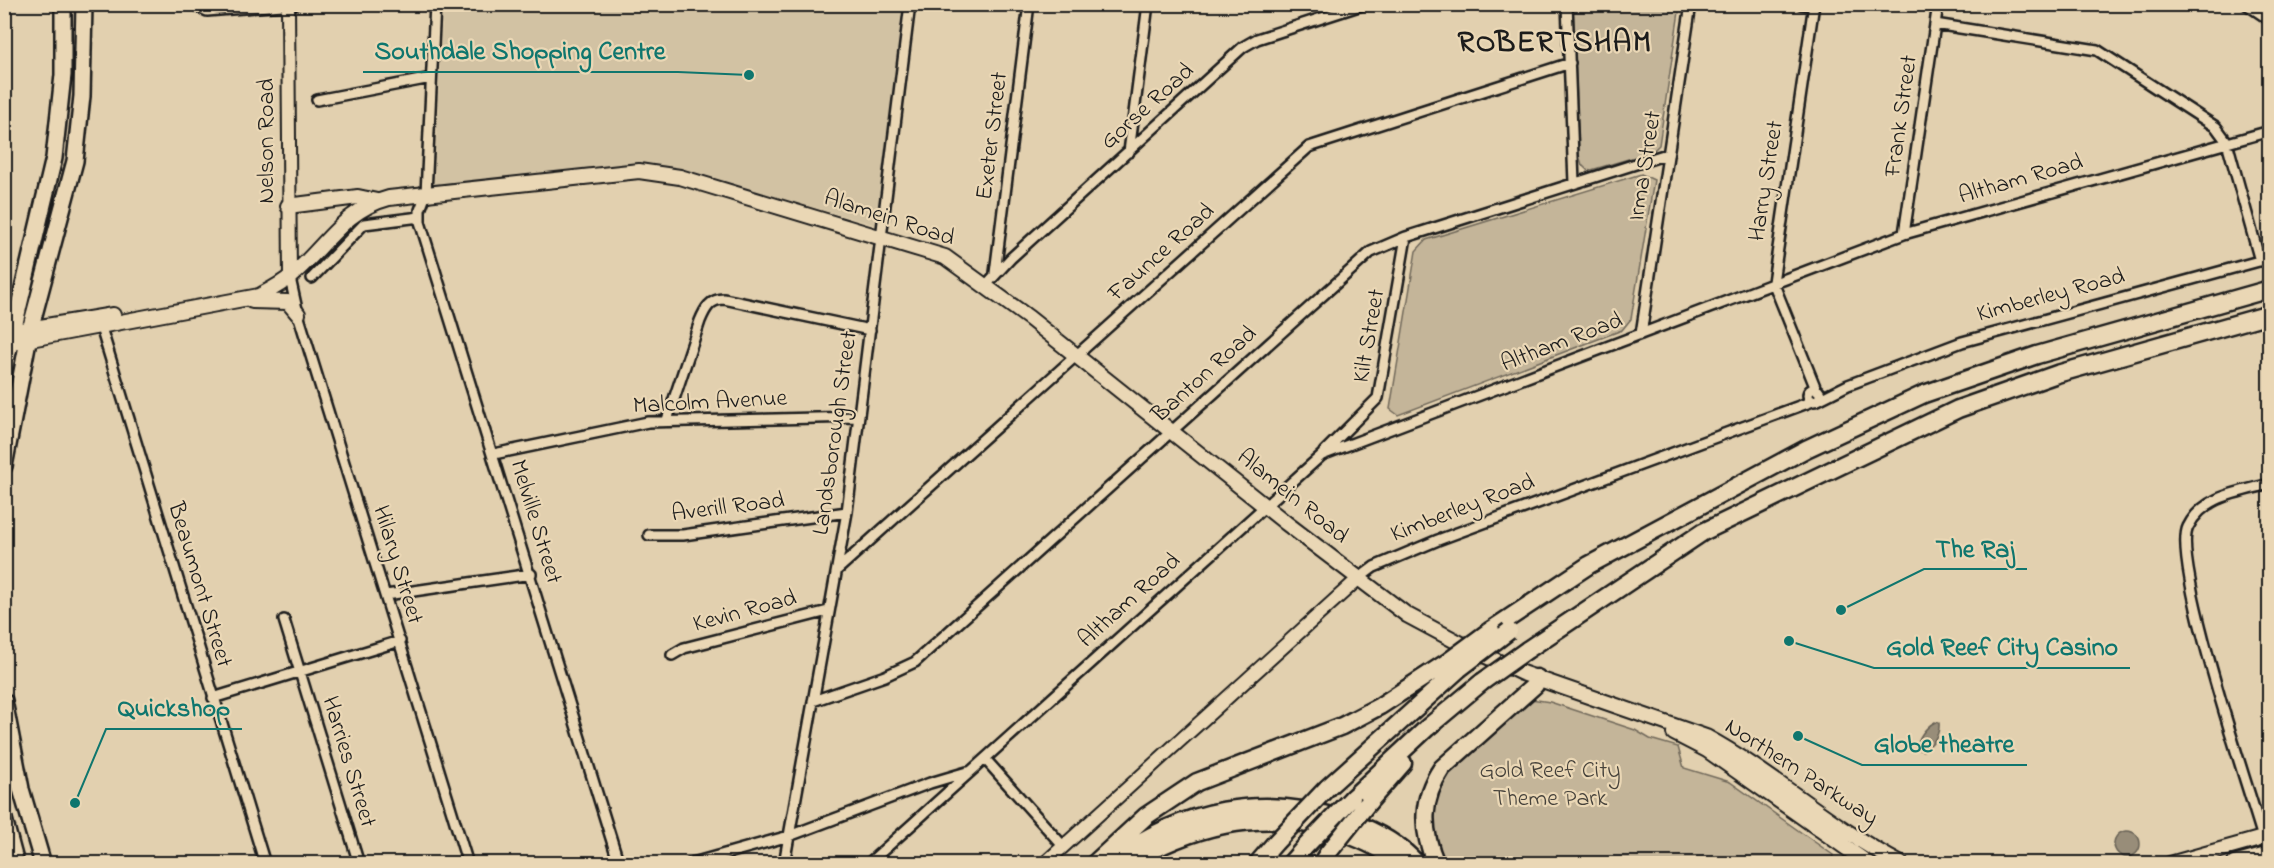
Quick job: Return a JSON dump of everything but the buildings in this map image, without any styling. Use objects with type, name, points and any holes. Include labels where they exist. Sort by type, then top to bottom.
[{"type":"highway","points":[[1257,864],[1327,788],[1491,630],[1588,565],[1806,449],[1924,394],[2037,356],[2270,290]]},
{"type":"highway","points":[[1290,864],[1409,757],[1427,728],[1482,682],[1703,532],[1958,410],[2057,374],[2270,314]]},
{"type":"highway","points":[[1094,864],[1146,816],[1197,782],[1342,726],[1380,706],[1509,631],[1630,544]]},
{"type":"highway","points":[[1436,864],[1425,830],[1427,796],[1434,780],[1442,768],[1531,679]]},
{"type":"highway","points":[[1324,858],[1360,801]]},
{"type":"highway","points":[[1107,864],[1138,842],[1195,817],[1239,808],[1265,807],[1322,813],[1352,823],[1398,846],[1417,864]]},
{"type":"highway","points":[[1127,864],[1158,846],[1202,829],[1224,824],[1267,820],[1314,825],[1348,834],[1380,849],[1400,864]]},
{"type":"main road","points":[[4,369],[8,338],[57,142],[63,75],[63,4]]},
{"type":"main road","points":[[4,466],[29,335],[76,153],[82,96],[84,4]]},
{"type":"main road","name":"Alamein Road","points":[[232,302],[259,296],[290,278],[348,217],[377,201],[649,171],[680,177],[945,257],[986,285],[1173,430],[1358,579],[1407,615],[1531,679]]},
{"type":"main road","points":[[288,206],[355,198],[377,201]]},
{"type":"main road","points":[[8,338],[99,322],[143,311],[160,312],[232,302],[288,302],[298,314]]},
{"type":"main road","name":"Northern Parkway","points":[[1531,679],[1694,742],[1869,864]]},
{"type":"main road","name":"Northern Parkway","points":[[1531,679],[1706,737],[1730,750],[1850,833],[1901,864]]},
{"type":"main road","points":[[4,701],[21,789],[43,864]]},
{"type":"main road","points":[[4,819],[16,864]]},
{"type":"main road","points":[[2170,864],[2266,837]]},
{"type":"main road","points":[[2234,864],[2270,854]]},
{"type":"street","points":[[193,4],[207,11],[291,5]]},
{"type":"street","points":[[312,278],[364,224],[420,217],[426,194],[435,4]]},
{"type":"street","name":"Landsborough Street","points":[[784,864],[847,512],[910,4]]},
{"type":"street","name":"Exeter Street","points":[[995,273],[1029,4]]},
{"type":"street","points":[[1129,152],[1148,4]]},
{"type":"street","name":"Gorse Road","points":[[986,285],[995,273],[1244,47],[1257,39],[1365,4]]},
{"type":"street","points":[[1567,4],[1574,183]]},
{"type":"street","name":"Irma Street","points":[[1641,334],[1691,4]]},
{"type":"street","points":[[1801,4],[1814,5]]},
{"type":"street","name":"Frank Street","points":[[1904,234],[1938,4]]},
{"type":"street","points":[[2246,4],[2270,20]]},
{"type":"street","name":"Nelson Road","points":[[290,278],[288,206],[291,5]]},
{"type":"street","name":"Harry Street","points":[[1814,5],[1773,282],[1814,394]]},
{"type":"street","points":[[1935,24],[2105,53],[2216,127],[2227,142],[2265,259]]},
{"type":"street","name":"Faunce Road","points":[[837,570],[1309,147],[1570,63]]},
{"type":"street","points":[[317,100],[431,78]]},
{"type":"street","name":"Altham Road","points":[[868,864],[986,760],[1322,454],[1904,234],[2270,131]]},
{"type":"street","name":"Banton Road","points":[[813,701],[885,676],[915,662],[1360,260],[1381,246],[1667,154]]},
{"type":"street","name":"Melville Street","points":[[420,217],[619,864]]},
{"type":"street","name":"Kilt Street","points":[[1322,454],[1378,398],[1406,237]]},
{"type":"street","name":"Kimberley Road","points":[[1044,864],[1374,567],[1438,540],[1781,410],[1814,394],[1848,385],[1962,342],[2265,259]]},
{"type":"street","name":"Hilary Street","points":[[290,278],[298,314],[468,864]]},
{"type":"street","points":[[667,420],[700,321],[706,307],[713,301],[724,299],[870,330]]},
{"type":"street","name":"Beaumont Street","points":[[99,322],[265,864]]},
{"type":"street","name":"Malcolm Avenue","points":[[494,454],[618,427],[667,420],[858,417]]},
{"type":"street","points":[[2266,837],[2193,604],[2184,552],[2187,529],[2199,511],[2218,497],[2270,484]]},
{"type":"street","name":"Averill Road","points":[[648,535],[683,535],[847,512]]},
{"type":"street","points":[[386,595],[531,574]]},
{"type":"street","name":"Kevin Road","points":[[672,654],[684,648],[828,611]]},
{"type":"street","name":"Harries Street","points":[[284,620],[359,864]]},
{"type":"street","name":"Harries Street","points":[[213,698],[400,641]]},
{"type":"street","points":[[986,760],[1063,846]]},
{"type":"street","name":"Altham Road","points":[[689,864],[789,836],[930,783],[970,772]]},
{"type":"shaded area","points":[[443,5],[903,5],[876,225],[653,163],[434,185]]},
{"type":"shaded area","points":[[1935,722],[1939,723],[1933,742],[1923,751],[1917,749],[1920,737],[1925,730]]},
{"type":"shaded area","points":[[2127,831],[2136,835],[2140,844],[2136,853],[2127,857],[2118,853],[2114,844],[2118,835]]},
{"type":"green space","points":[[1573,5],[1680,5],[1659,145],[1652,152],[1588,171],[1582,165],[1579,155]]},
{"type":"green space","points":[[1641,174],[1654,180],[1631,319],[1622,330],[1398,415],[1390,409],[1416,251],[1426,240]]},
{"type":"green space","name":"Gold Reef City Theme Park","points":[[1531,699],[1550,702],[1678,747],[1684,768],[1730,782],[1833,855],[1831,864],[1445,864],[1435,836],[1434,812],[1441,789],[1454,769],[1471,750]]},
{"type":"place","name":"Southdale Shopping Centre","points":[[749,75]]},
{"type":"place","name":"The Raj","points":[[1841,610]]},
{"type":"place","name":"Gold Reef City Casino","points":[[1789,641]]},
{"type":"place","name":"Globe theatre","points":[[1798,736]]},
{"type":"place","name":"Quickshop","points":[[75,803]]},
{"type":"district","name":"ROBERTSHAM","points":[[1555,44]]}]
